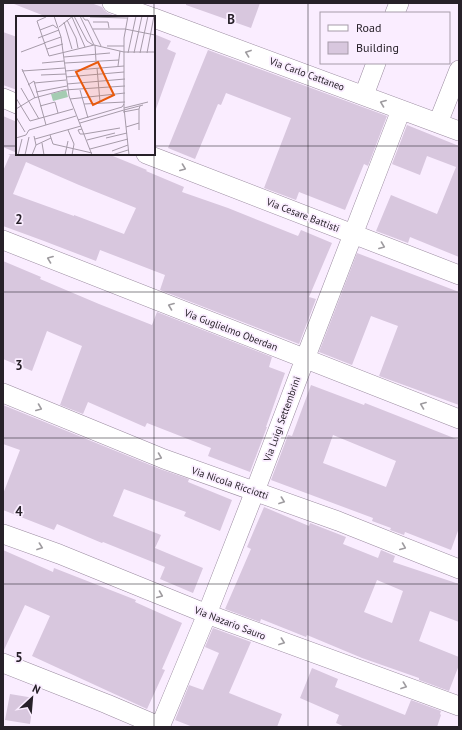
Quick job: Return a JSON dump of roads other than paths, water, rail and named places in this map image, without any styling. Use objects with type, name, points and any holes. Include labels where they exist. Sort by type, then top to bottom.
[{"type":"street","points":[[112,3],[148,16]]},
{"type":"street","name":"Via Carlo Cattaneo","points":[[155,18],[459,131]]},
{"type":"street","points":[[364,95],[376,64]]},
{"type":"street","points":[[438,123],[459,70]]},
{"type":"street","points":[[3,98],[16,104]]},
{"type":"street","name":"Via Luigi Settembrini","points":[[160,727],[207,614],[402,110]]},
{"type":"street","name":"Via Cesare Battisti","points":[[149,155],[459,275]]},
{"type":"street","name":"Via Guglielmo Oberdan","points":[[3,240],[459,419]]},
{"type":"street","name":"Via Nicola Ricciotti","points":[[3,393],[164,459],[338,521],[459,569]]},
{"type":"street","name":"Via Nazario Sauro","points":[[3,534],[59,554],[207,614],[459,706]]},
{"type":"street","points":[[3,663],[107,704],[160,727]]}]
